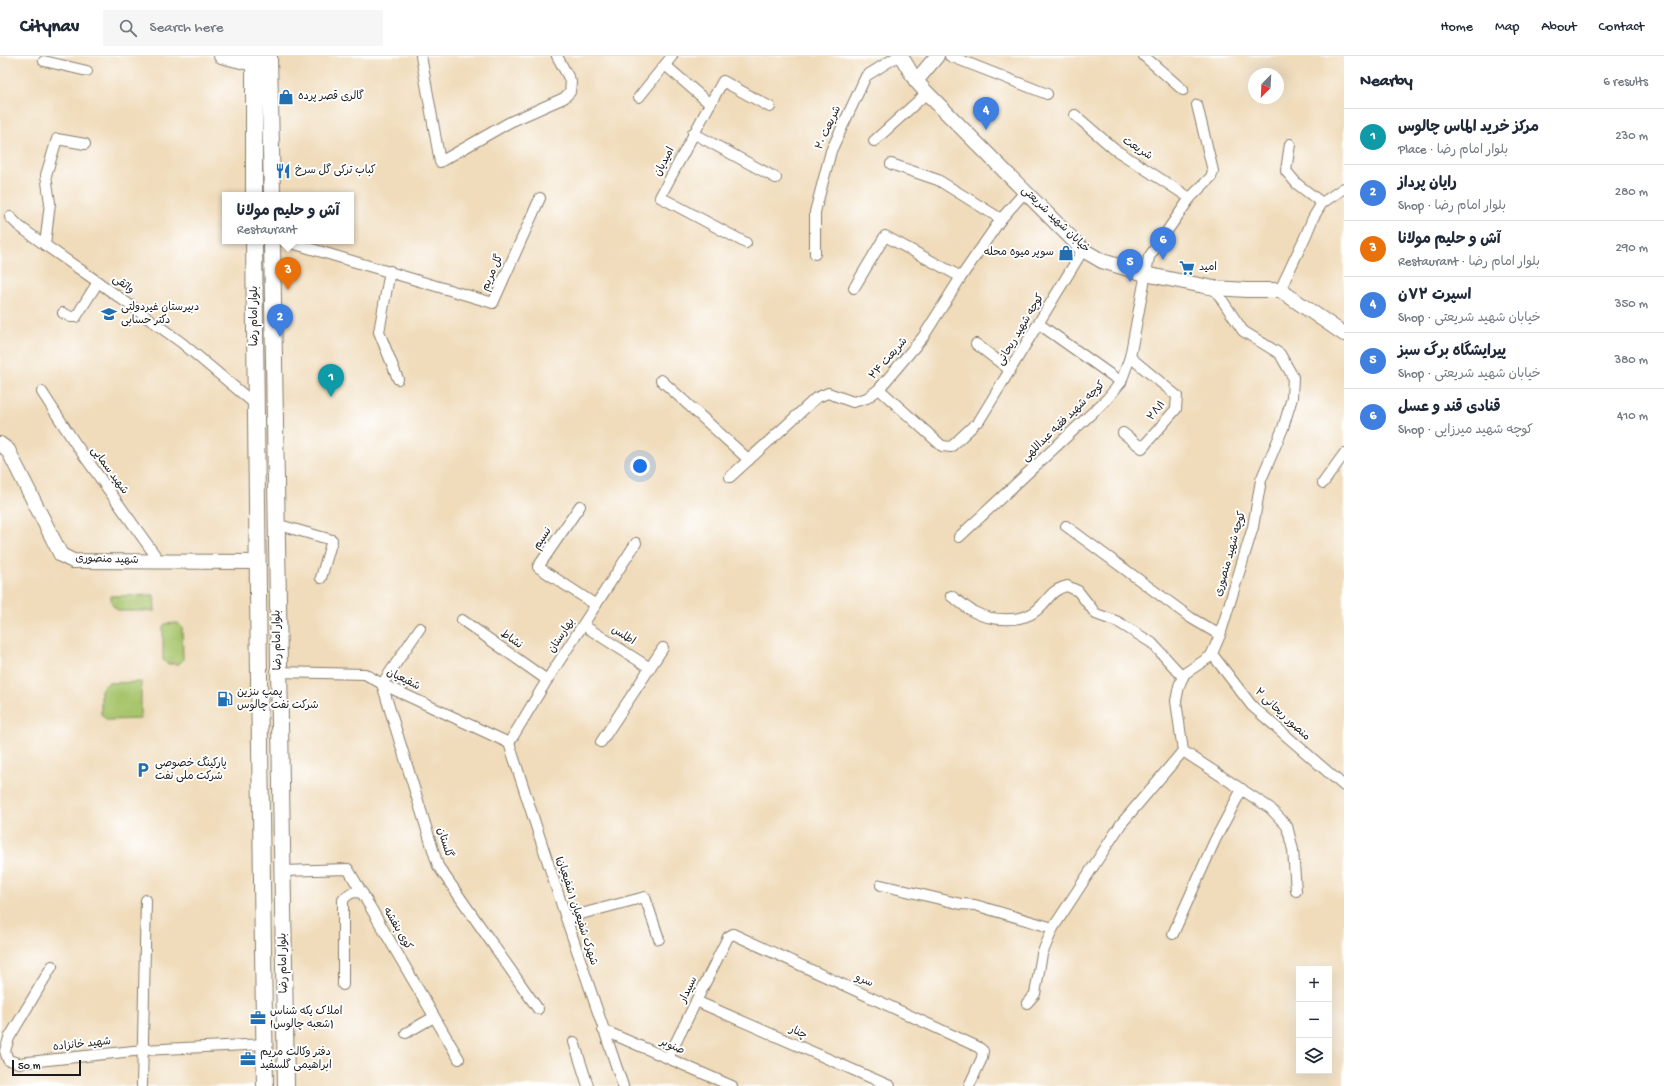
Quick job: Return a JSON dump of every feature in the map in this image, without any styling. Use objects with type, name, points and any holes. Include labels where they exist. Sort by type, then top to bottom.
[{"type":"main road","points":[[269,56],[272,192]]},
{"type":"main road","points":[[250,60],[254,192]]},
{"type":"main road","name":"بلوار امام رضا","points":[[254,244],[265,1086]]},
{"type":"main road","name":"بلوار امام رضا","points":[[272,244],[286,1086]]},
{"type":"main road","points":[[259,650],[278,650]]},
{"type":"main road","points":[[261,786],[281,785]]},
{"type":"street","points":[[221,56],[250,60],[246,122]]},
{"type":"street","points":[[272,56],[275,90],[277,192]]},
{"type":"street","points":[[421,56],[440,162],[510,122],[564,98],[570,92],[571,82],[557,56]]},
{"type":"street","points":[[639,97],[672,56]]},
{"type":"street","name":"خیابان شهید شریعتی","points":[[900,56],[916,81],[927,94],[1083,250],[1102,261],[1145,274],[1214,288],[1280,290]]},
{"type":"street","name":"شریعت ۲۰","points":[[815,254],[815,212],[831,152],[866,76],[900,56]]},
{"type":"street","points":[[916,81],[937,56]]},
{"type":"street","points":[[950,56],[1047,94]]},
{"type":"street","points":[[1144,56],[1183,90]]},
{"type":"street","points":[[44,61],[65,61],[87,71]]},
{"type":"street","points":[[665,65],[710,104]]},
{"type":"street","name":"امیدیان","points":[[746,243],[660,197],[693,133],[723,81],[770,107]]},
{"type":"street","points":[[874,140],[927,94]]},
{"type":"street","name":"کوچه شهید فقیه عبداللهی","points":[[959,537],[1107,399],[1122,382],[1130,357],[1149,257],[1190,198],[1212,178],[1213,171],[1197,105]]},
{"type":"street","name":"شریعت","points":[[1075,115],[1114,149],[1190,198]]},
{"type":"street","points":[[693,133],[776,178]]},
{"type":"street","points":[[45,245],[50,203],[46,175],[57,139],[85,144]]},
{"type":"street","points":[[1290,144],[1286,171],[1297,184],[1322,203]]},
{"type":"street","points":[[891,164],[938,180],[1001,219]]},
{"type":"street","points":[[1344,188],[1322,203],[1313,218],[1280,290],[1344,334]]},
{"type":"street","name":"شریعت ۲۴","points":[[730,478],[816,398],[828,393],[853,402],[867,398],[879,389],[923,337],[961,277],[1001,219],[1025,192]]},
{"type":"street","name":"گل مریم","points":[[390,271],[493,303],[540,198]]},
{"type":"street","name":"واثقی","points":[[10,217],[19,226],[182,343],[256,405]]},
{"type":"street","points":[[854,288],[885,236],[961,277]]},
{"type":"street","points":[[296,244],[390,271],[379,332],[398,379]]},
{"type":"street","name":"کوچه شهید ریحانی","points":[[879,389],[942,446],[951,448],[976,423],[1039,324],[1083,250]]},
{"type":"street","points":[[63,313],[71,317],[76,317],[98,282]]},
{"type":"street","name":"کوچه شهید منصوری","points":[[1212,654],[1220,635],[1253,527],[1261,480],[1283,428],[1292,398],[1293,377],[1280,354],[1243,331],[1214,288]]},
{"type":"street","points":[[1039,324],[1122,382]]},
{"type":"street","points":[[976,344],[1010,370]]},
{"type":"street","name":"۲۸/۱","points":[[1122,433],[1142,448],[1176,409],[1177,396],[1130,357]]},
{"type":"street","points":[[661,380],[750,460]]},
{"type":"street","name":"شهید سمایی","points":[[42,392],[75,443],[160,562]]},
{"type":"street","name":"شهید منصوری","points":[[0,444],[8,450],[61,555],[73,561],[258,562]]},
{"type":"street","points":[[1323,483],[1344,454]]},
{"type":"street","name":"نسیم","points":[[580,506],[538,567],[596,605]]},
{"type":"street","points":[[276,524],[332,540],[322,578]]},
{"type":"street","points":[[1066,526],[1191,618],[1220,635]]},
{"type":"street","name":"بهارستان","points":[[509,743],[547,680],[636,543]]},
{"type":"street","points":[[951,596],[975,613],[999,619],[1023,619],[1036,611],[1057,588],[1067,586],[1078,591],[1096,614],[1118,622],[1152,643],[1183,678]]},
{"type":"street","name":"نشاط","points":[[462,620],[547,680]]},
{"type":"street","name":"اطلس","points":[[583,625],[650,668]]},
{"type":"street","points":[[382,684],[420,628]]},
{"type":"street","points":[[601,742],[663,648]]},
{"type":"street","points":[[1027,1003],[1035,994],[1042,954],[1053,928],[1121,824],[1183,751],[1176,701],[1179,686],[1184,674],[1212,654]]},
{"type":"street","name":"منصور ریحانی ۲","points":[[1212,654],[1252,706],[1344,786]]},
{"type":"street","name":"شفیعیان","points":[[278,672],[365,674],[382,684],[509,743]]},
{"type":"street","name":"گلستان","points":[[382,684],[438,866],[538,1009]]},
{"type":"street","name":"شهرک شفیعیان ( شفیعیان)","points":[[509,743],[603,1030],[623,1086]]},
{"type":"street","points":[[1183,751],[1270,808],[1287,826],[1293,850],[1296,891]]},
{"type":"street","points":[[1173,934],[1215,840],[1242,789]]},
{"type":"street","name":"کوی بنفشه","points":[[282,871],[348,869],[459,1059]]},
{"type":"street","points":[[881,885],[961,904],[975,905],[1053,928]]},
{"type":"street","points":[[343,985],[343,900],[348,894],[357,891],[363,894]]},
{"type":"street","points":[[566,918],[645,897],[659,939]]},
{"type":"street","points":[[142,1086],[146,900]]},
{"type":"street","name":"سپیدار","points":[[668,1058],[728,937],[734,934]]},
{"type":"street","name":"سرو","points":[[734,934],[970,1043],[983,1051],[982,1058],[968,1086]]},
{"type":"street","name":"شهید خانزاده","points":[[52,966],[9,1038],[5,1051],[8,1060],[19,1063],[143,1050],[265,1044]]},
{"type":"street","name":"چنار","points":[[696,1001],[890,1086]]},
{"type":"street","points":[[406,1033],[434,1017]]},
{"type":"street","name":"صنوبر","points":[[603,1030],[732,1086]]},
{"type":"street","points":[[574,1042],[588,1086]]},
{"type":"green space","points":[[154,595],[155,611],[120,611],[114,607],[111,599],[111,596]]},
{"type":"green space","points":[[178,623],[182,627],[183,660],[179,664],[167,664],[163,660],[163,626],[165,624]]},
{"type":"green space","points":[[141,682],[141,719],[107,720],[101,714],[101,690],[108,683]]},
{"type":"place","name":"گالری قصر پرده","points":[[286,97]]},
{"type":"place","name":"اسپرت ۷۲ن","points":[[986,130]]},
{"type":"place","name":"کباب ترکی گل سرخ","points":[[283,171]]},
{"type":"place","name":"سوپر میوه محله","points":[[1066,253]]},
{"type":"place","name":"قنادی قند و عسل","points":[[1163,260]]},
{"type":"place","name":"امید","points":[[1187,268]]},
{"type":"place","name":"پیرایشگاه برگ سبز","points":[[1130,282]]},
{"type":"place","name":"آش و حلیم مولانا","points":[[288,290]]},
{"type":"place","name":"دبیرستان غیردولتی دکتر حسابی","points":[[109,314]]},
{"type":"place","name":"رایان پرداز","points":[[280,337]]},
{"type":"place","name":"مرکز خرید الماس چالوس","points":[[331,397]]},
{"type":"place","name":"پمپ بنزین شرکت نفت چالوس","points":[[225,699]]},
{"type":"place","name":"پارکینگ خصوصی شرکت ملی نفت","points":[[143,770]]},
{"type":"place","name":"املاک یکه شناس (شعبه چالوس)","points":[[258,1018]]},
{"type":"place","name":"دفتر وکالت مریم ابراهیمی گلسفید","points":[[248,1059]]}]
